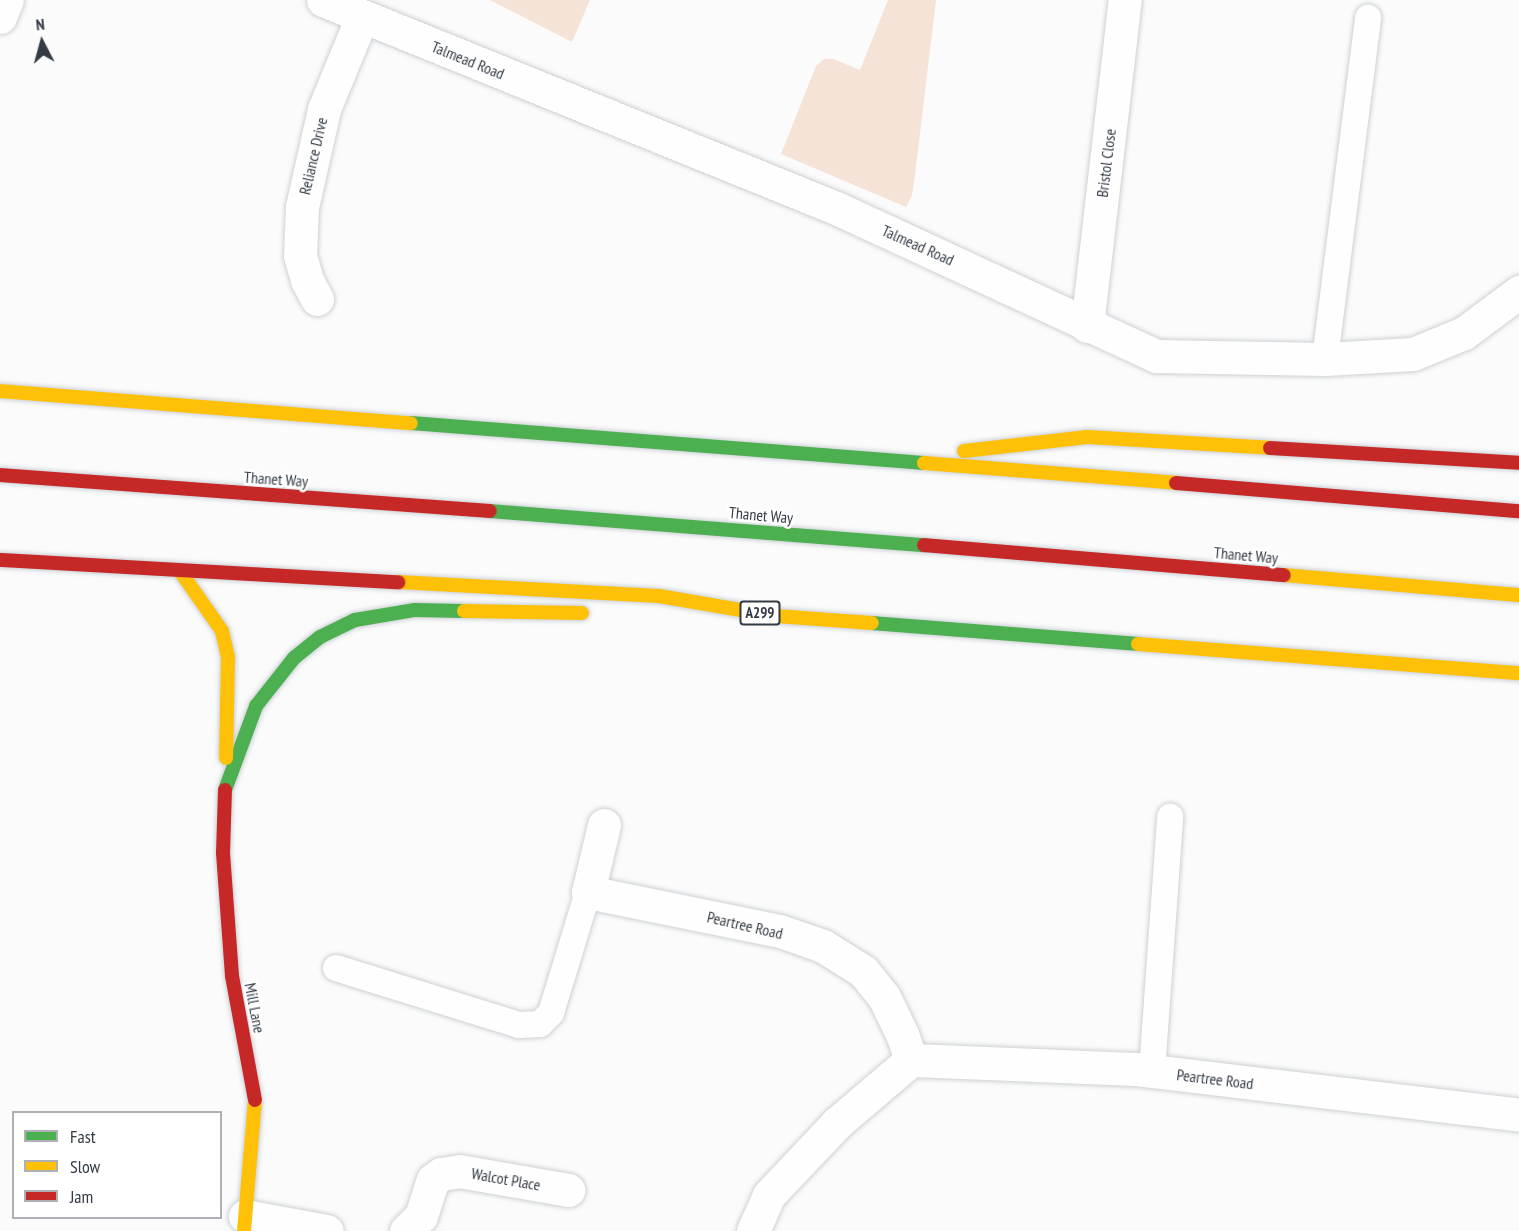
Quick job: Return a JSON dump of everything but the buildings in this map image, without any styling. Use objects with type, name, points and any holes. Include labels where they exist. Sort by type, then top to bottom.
[{"type":"main road","points":[[0,391],[890,460],[1519,512]]},
{"type":"main road","points":[[890,460],[1087,437],[1519,462]]},
{"type":"main road","name":"Thanet Way","points":[[0,475],[657,523],[1519,595]]},
{"type":"main road","name":"A299","points":[[0,560],[659,596],[776,616],[1519,673]]},
{"type":"main road","name":"Mill Lane","points":[[180,571],[222,631],[228,657],[223,853],[232,976],[255,1101],[244,1223]]},
{"type":"main road","points":[[225,790],[241,740],[256,706],[267,691],[294,658],[320,637],[355,620],[415,610],[601,613]]},
{"type":"main road","points":[[683,614],[776,616]]},
{"type":"street","points":[[0,17],[7,0]]},
{"type":"street","name":"Talmead Road","points":[[323,0],[836,208],[938,253],[1087,326],[1157,356],[1325,359],[1413,354],[1464,333],[1519,292]]},
{"type":"street","name":"Bristol Close","points":[[1087,326],[1125,0]]},
{"type":"street","name":"Reliance Drive","points":[[317,299],[307,280],[300,255],[302,207],[324,109],[362,17]]},
{"type":"street","points":[[588,892],[604,825]]},
{"type":"street","name":"Peartree Road","points":[[588,892],[780,931],[823,946],[863,971],[884,997],[902,1034],[911,1060],[1152,1071],[1519,1115]]},
{"type":"street","points":[[753,1231],[769,1195],[837,1124],[911,1060]]},
{"type":"street","name":"Walcot Place","points":[[406,1231],[421,1216],[433,1180],[441,1174],[459,1171],[568,1190]]},
{"type":"street","points":[[244,1223],[327,1231]]},
{"type":"lane","points":[[1325,359],[1368,18]]},
{"type":"lane","points":[[1152,1071],[1170,817]]},
{"type":"lane","points":[[336,968],[519,1025],[540,1024],[551,1013],[588,892]]},
{"type":"shaded area","points":[[490,0],[590,0],[572,42]]},
{"type":"shaded area","points":[[888,0],[936,0],[915,175],[912,195],[906,207],[781,154],[816,66],[824,59],[833,59],[860,70]]},
{"type":"traffic: fast","points":[[411,423],[924,463]]},
{"type":"traffic: fast","points":[[490,511],[924,545]]},
{"type":"traffic: fast","points":[[225,790],[256,706],[294,658],[320,637],[355,620],[415,610],[464,611]]},
{"type":"traffic: fast","points":[[872,623],[1138,644]]},
{"type":"traffic: slow","points":[[0,391],[411,423]]},
{"type":"traffic: slow","points":[[964,451],[1087,437],[1270,448]]},
{"type":"traffic: slow","points":[[924,463],[1176,483]]},
{"type":"traffic: slow","points":[[180,571],[222,631],[228,657],[226,758]]},
{"type":"traffic: slow","points":[[1284,575],[1519,595]]},
{"type":"traffic: slow","points":[[398,582],[659,596],[776,616],[872,623]]},
{"type":"traffic: slow","points":[[464,611],[582,613]]},
{"type":"traffic: slow","points":[[1138,644],[1519,673]]},
{"type":"traffic: slow","points":[[244,1231],[255,1100]]},
{"type":"traffic: jam","points":[[1270,448],[1519,463]]},
{"type":"traffic: jam","points":[[0,475],[490,511]]},
{"type":"traffic: jam","points":[[1176,483],[1519,511]]},
{"type":"traffic: jam","points":[[924,545],[1284,575]]},
{"type":"traffic: jam","points":[[0,560],[398,582]]},
{"type":"traffic: jam","points":[[225,790],[223,853],[232,976],[255,1100]]}]
